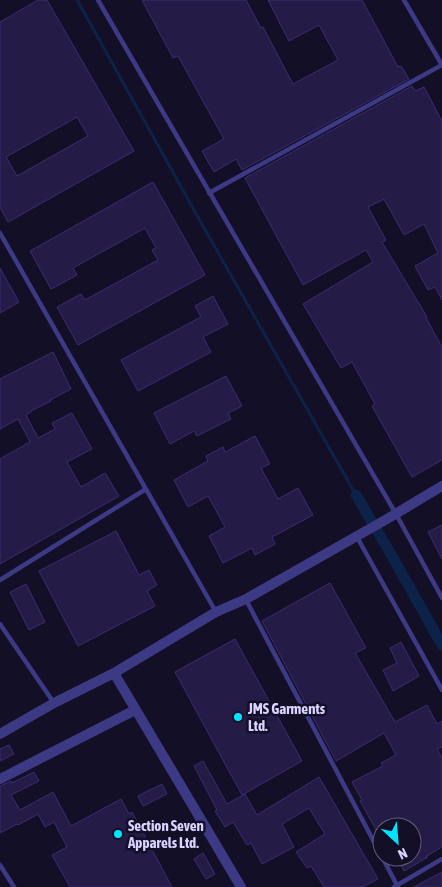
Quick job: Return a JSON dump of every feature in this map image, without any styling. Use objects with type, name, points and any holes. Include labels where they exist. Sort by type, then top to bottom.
[{"type":"street","points":[[0,734],[54,703],[114,673],[216,612],[246,599],[357,537],[442,486]]},
{"type":"street","points":[[114,673],[241,887]]},
{"type":"street","points":[[0,779],[135,710]]},
{"type":"lane","points":[[98,0],[391,517],[442,598]]},
{"type":"lane","points":[[209,193],[442,65],[404,0]]},
{"type":"lane","points":[[0,233],[216,612]]},
{"type":"lane","points":[[0,580],[146,488]]},
{"type":"lane","points":[[357,537],[442,690]]},
{"type":"lane","points":[[246,599],[372,838]]},
{"type":"lane","points":[[0,624],[54,703]]},
{"type":"lane","points":[[387,867],[397,886],[442,860]]},
{"type":"lane","points":[[0,865],[14,887]]},
{"type":"building","points":[[38,0],[47,0],[134,151],[8,222],[0,207],[0,22]],"holes":[[[77,117],[88,136],[17,176],[6,157]]]},
{"type":"building","points":[[142,0],[246,0],[261,28],[263,27],[293,84],[338,60],[319,25],[289,41],[268,0],[362,0],[398,67],[401,66],[409,79],[242,170],[236,159],[214,172],[202,151],[224,139],[178,56],[173,58]]},
{"type":"building","points":[[412,86],[415,91],[424,87],[442,121],[442,300],[435,287],[428,290],[415,266],[438,253],[424,224],[404,235],[384,199],[368,207],[386,240],[382,242],[427,317],[442,347],[442,460],[412,477],[372,406],[375,404],[352,362],[341,368],[303,304],[373,262],[366,250],[303,285],[245,178]]},
{"type":"building","points":[[153,182],[205,275],[78,345],[57,307],[81,294],[85,300],[158,260],[152,250],[156,248],[145,228],[73,268],[77,275],[51,289],[30,251]]},
{"type":"building","points":[[0,268],[19,302],[0,313]]},
{"type":"building","points":[[213,296],[228,324],[203,337],[211,352],[138,391],[121,360],[201,317],[195,306]]},
{"type":"building","points":[[53,352],[71,389],[26,415],[38,438],[55,429],[52,423],[72,413],[92,449],[67,462],[81,487],[105,473],[119,496],[0,564],[0,459],[30,442],[18,419],[0,429],[0,379]]},
{"type":"building","points":[[226,376],[242,406],[228,413],[231,419],[197,436],[194,431],[170,444],[154,413]]},
{"type":"building","points":[[255,436],[270,464],[261,468],[278,499],[298,488],[313,515],[272,537],[275,544],[255,555],[252,548],[223,563],[209,536],[225,527],[208,496],[188,507],[174,480],[208,461],[206,456],[223,447],[225,452]]},
{"type":"building","points":[[442,525],[442,559],[428,532]]},
{"type":"building","points":[[116,531],[139,575],[149,570],[157,585],[147,591],[155,606],[78,646],[39,571]]},
{"type":"building","points":[[330,583],[366,648],[355,653],[395,722],[427,705],[437,724],[442,721],[442,747],[437,749],[442,758],[442,847],[422,860],[422,817],[372,817],[372,822],[352,782],[383,766],[381,763],[396,755],[384,733],[336,761],[262,621]]},
{"type":"building","points":[[26,584],[45,622],[29,630],[10,592]]},
{"type":"building","name":"JMS Garments Ltd.","points":[[235,639],[302,761],[242,795],[175,672]]},
{"type":"building","points":[[401,642],[419,676],[393,691],[383,670],[397,663],[390,648]]},
{"type":"building","points":[[9,745],[14,754],[0,761],[0,749]]},
{"type":"building","points":[[203,761],[227,804],[245,794],[257,815],[319,777],[378,879],[363,887],[324,887],[311,866],[307,868],[296,852],[325,834],[309,808],[282,824],[294,847],[262,864],[251,843],[247,845],[233,822],[225,827],[215,811],[217,810],[194,766]]},
{"type":"building","name":"Section Seven Apparels Ltd.","points":[[34,772],[39,781],[11,795],[20,810],[53,792],[71,826],[121,799],[129,814],[132,812],[172,887],[70,887],[52,855],[67,847],[54,822],[45,827],[38,814],[0,833],[0,786],[11,781],[12,783]]},
{"type":"building","points":[[162,784],[167,794],[143,806],[138,796]]},
{"type":"building","points":[[203,853],[215,874],[206,879],[194,859]]},
{"type":"building","points":[[402,867],[411,867],[404,871]]},
{"type":"building","points":[[442,872],[442,887],[414,887]]},
{"type":"waterway","points":[[77,0],[356,495]]},
{"type":"waterway","points":[[356,495],[442,645]]},
{"type":"place","name":"JMS Garments Ltd.","points":[[238,717]]},
{"type":"place","name":"Section Seven Apparels Ltd.","points":[[118,834]]}]
